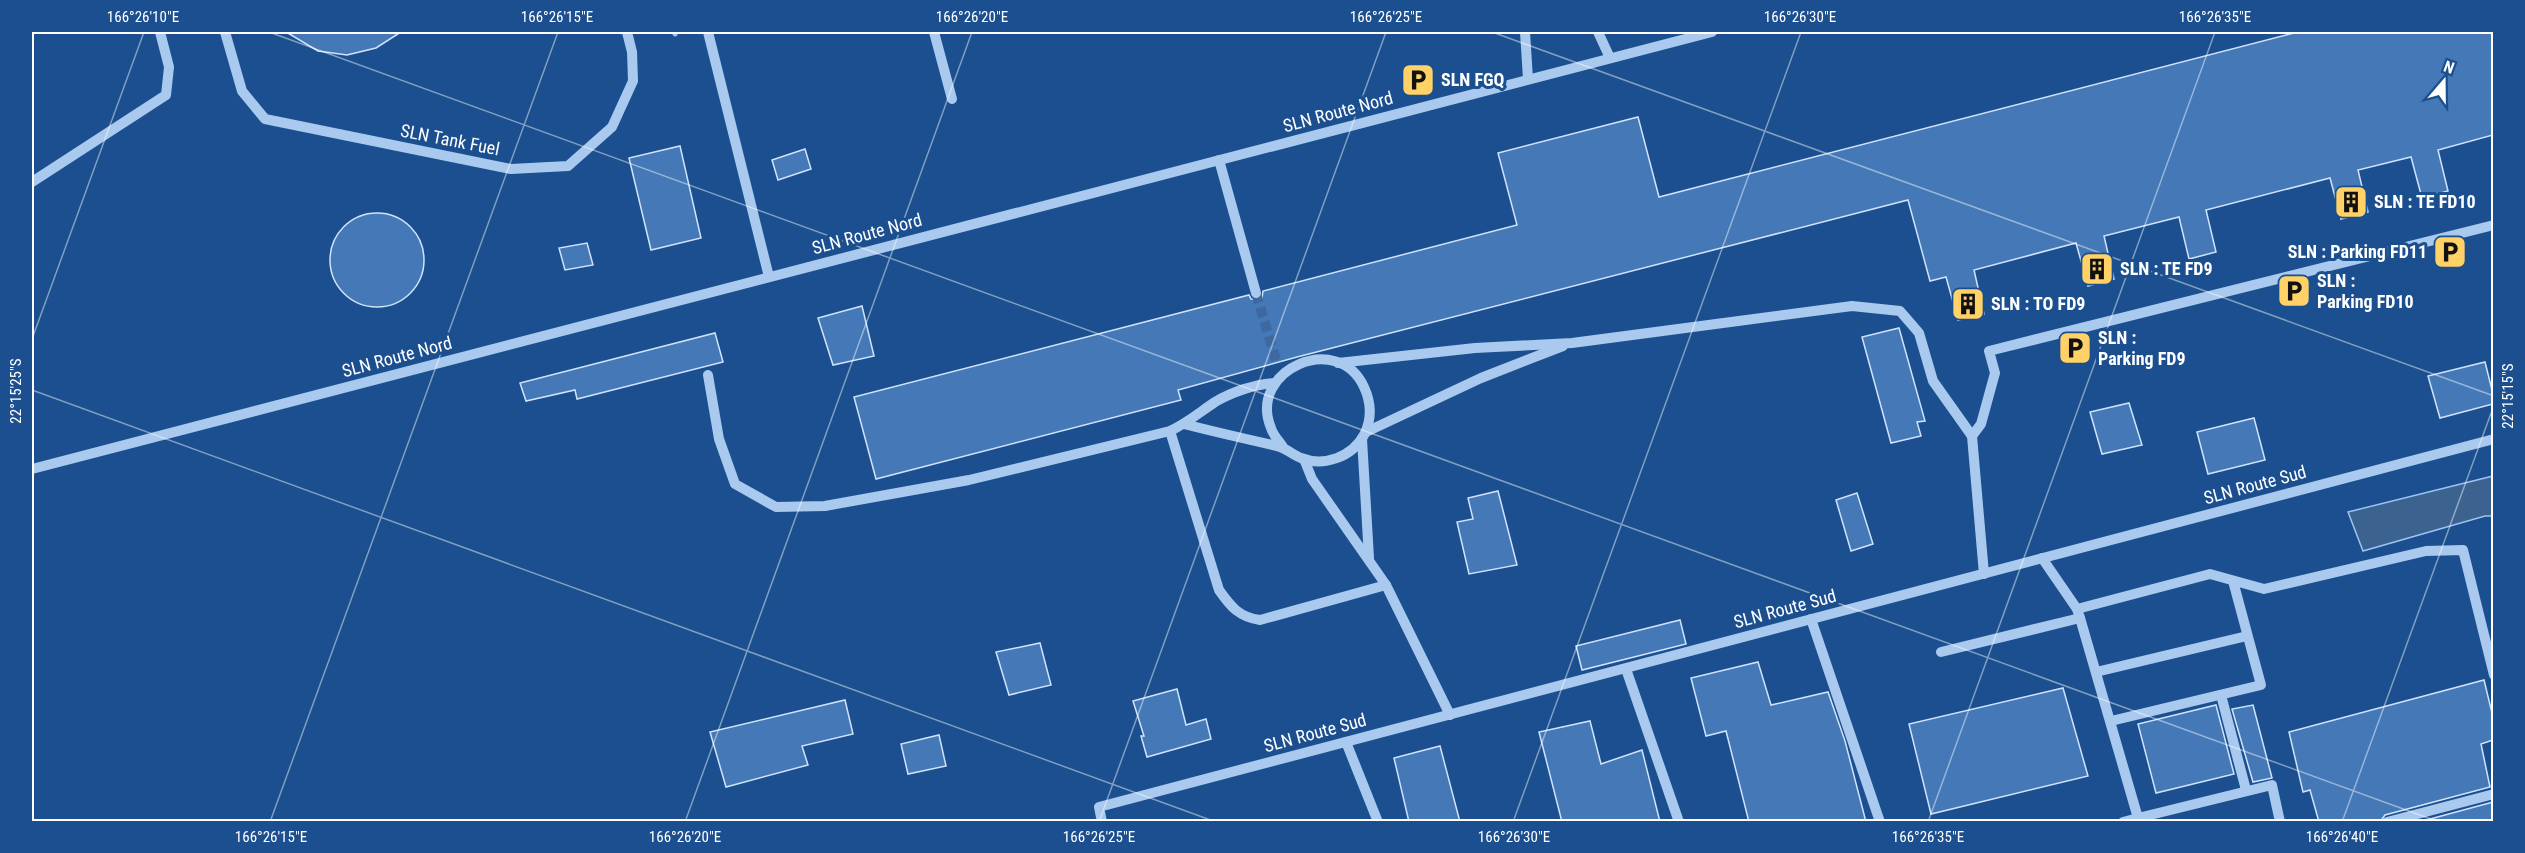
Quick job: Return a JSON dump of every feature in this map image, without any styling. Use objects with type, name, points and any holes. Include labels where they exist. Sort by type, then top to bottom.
[{"type":"lane","points":[[32,182],[166,95],[169,67],[160,32]]},
{"type":"lane","name":"SLN Tank Fuel","points":[[225,32],[242,91],[265,119],[511,169],[568,166],[612,127],[633,81],[632,51],[627,32]]},
{"type":"lane","points":[[708,32],[769,277]]},
{"type":"lane","points":[[934,32],[952,99]]},
{"type":"lane","points":[[1525,32],[1528,79]]},
{"type":"lane","points":[[1598,32],[1610,58]]},
{"type":"lane","name":"SLN Route Nord","points":[[32,469],[1712,32]]},
{"type":"lane","points":[[1219,160],[1256,293]]},
{"type":"lane","points":[[1972,436],[1981,424],[1995,373],[1989,351],[2493,225]]},
{"type":"lane","points":[[1338,363],[1475,348],[1572,343],[1852,306],[1900,311],[1919,333],[1933,381],[1972,436],[1984,573]]},
{"type":"lane","points":[[1184,424],[1283,447],[1304,459],[1316,462],[1342,456],[1364,435],[1481,378],[1572,343]]},
{"type":"lane","points":[[1283,447],[1270,428],[1267,405],[1281,368],[1310,360],[1324,359],[1338,363],[1358,378],[1369,399],[1370,416],[1364,435],[1369,558]]},
{"type":"lane","points":[[708,375],[720,439],[735,484],[776,507],[825,506],[939,486],[1170,431],[1217,401],[1260,384],[1275,383]]},
{"type":"lane","points":[[1170,431],[1219,590],[1231,607],[1245,618],[1260,620],[1386,585]]},
{"type":"lane","name":"SLN Route Sud","points":[[1102,822],[1099,807],[2493,439]]},
{"type":"lane","points":[[1304,459],[1312,479],[1386,585],[1450,715]]},
{"type":"lane","points":[[1941,652],[2079,614],[2210,574],[2264,589],[2426,551],[2463,550],[2493,675]]},
{"type":"lane","points":[[2042,558],[2079,614],[2138,818]]},
{"type":"lane","points":[[2110,721],[2261,685],[2233,581]]},
{"type":"lane","points":[[1811,619],[1880,822]]},
{"type":"lane","points":[[2096,672],[2247,636]]},
{"type":"lane","points":[[1626,669],[1679,822]]},
{"type":"lane","points":[[2221,695],[2246,790]]},
{"type":"lane","points":[[1346,742],[1378,822]]},
{"type":"lane","points":[[2123,822],[2272,785],[2280,822]]},
{"type":"lane","points":[[2387,822],[2493,794]]},
{"type":"lane","points":[[2171,809],[2174,822]]},
{"type":"water","points":[[2493,476],[2493,516],[2485,516],[2363,551],[2348,512]]},
{"type":"building","points":[[286,32],[401,32],[376,48],[347,55],[318,51]]},
{"type":"building","points":[[2298,32],[2493,32],[2493,135],[2438,150],[2448,191],[2422,198],[2411,157],[2358,170],[2368,212],[2341,219],[2330,178],[2206,210],[2216,252],[2189,259],[2179,217],[2104,236],[2114,279],[2088,286],[2076,243],[1974,270],[1984,314],[1958,320],[1946,277],[1930,281],[1908,200],[1297,357],[1178,390],[1181,400],[876,479],[854,397],[1249,295],[1251,299],[1257,300],[1262,298],[1263,291],[1517,225],[1498,153],[1638,117],[1659,197]]},
{"type":"building","points":[[680,146],[701,238],[651,250],[629,158]]},
{"type":"building","points":[[805,149],[811,169],[778,180],[772,160]]},
{"type":"building","points":[[377,213],[395,216],[410,227],[421,242],[424,260],[421,278],[410,293],[395,304],[377,307],[359,304],[344,293],[333,278],[330,260],[333,242],[344,227],[359,216]]},
{"type":"building","points":[[587,243],[593,265],[565,270],[559,248]]},
{"type":"building","points":[[862,306],[874,356],[833,365],[818,318]]},
{"type":"building","points":[[1899,328],[1925,421],[1917,422],[1921,436],[1891,443],[1862,337]]},
{"type":"building","points":[[715,333],[723,362],[577,399],[575,390],[526,401],[520,383]]},
{"type":"building","points":[[2485,362],[2493,394],[2493,404],[2440,418],[2428,376]]},
{"type":"building","points":[[2129,403],[2142,445],[2102,454],[2090,412]]},
{"type":"building","points":[[2254,418],[2265,460],[2208,474],[2197,432]]},
{"type":"building","points":[[1498,491],[1517,565],[1469,574],[1457,522],[1473,519],[1468,498]]},
{"type":"building","points":[[1857,493],[1873,544],[1851,551],[1836,500]]},
{"type":"building","points":[[1680,620],[1686,644],[1582,670],[1576,646]]},
{"type":"building","points":[[1040,643],[1051,685],[1009,695],[996,652]]},
{"type":"building","points":[[1758,662],[1771,705],[1828,692],[1845,741],[1866,822],[1749,822],[1726,731],[1706,736],[1691,678]]},
{"type":"building","points":[[2484,680],[2493,717],[2493,740],[2481,744],[2490,787],[2385,815],[2380,822],[2319,822],[2310,790],[2303,792],[2289,732]]},
{"type":"building","points":[[2063,688],[2088,776],[1931,814],[1909,724]]},
{"type":"building","points":[[1177,689],[1186,725],[1206,719],[1211,739],[1147,757],[1141,736],[1144,736],[1133,701]]},
{"type":"building","points":[[845,700],[853,734],[802,746],[808,765],[726,787],[710,732]]},
{"type":"building","points":[[2216,705],[2234,774],[2156,793],[2138,724]]},
{"type":"building","points":[[2253,705],[2272,778],[2253,782],[2232,709]]},
{"type":"building","points":[[1590,721],[1601,764],[1642,750],[1660,822],[1562,822],[1539,732]]},
{"type":"building","points":[[939,735],[946,766],[908,774],[901,744]]},
{"type":"building","points":[[1440,746],[1460,822],[1409,822],[1394,758]]},
{"type":"building","points":[[2493,802],[2493,822],[2419,822]]},
{"type":"tunnel","points":[[1256,293],[1277,364]]},
{"type":"place","name":"SLN FGQ","points":[[1418,80]]},
{"type":"place","name":"SLN : TE FD10","points":[[2351,202]]},
{"type":"place","name":"SLN : Parking FD11","points":[[2450,252]]},
{"type":"place","name":"SLN : TE FD9","points":[[2097,269]]},
{"type":"place","name":"SLN : Parking FD10","points":[[2294,291]]},
{"type":"place","name":"SLN : TO FD9","points":[[1968,304]]},
{"type":"place","name":"SLN : Parking FD9","points":[[2075,348]]}]
